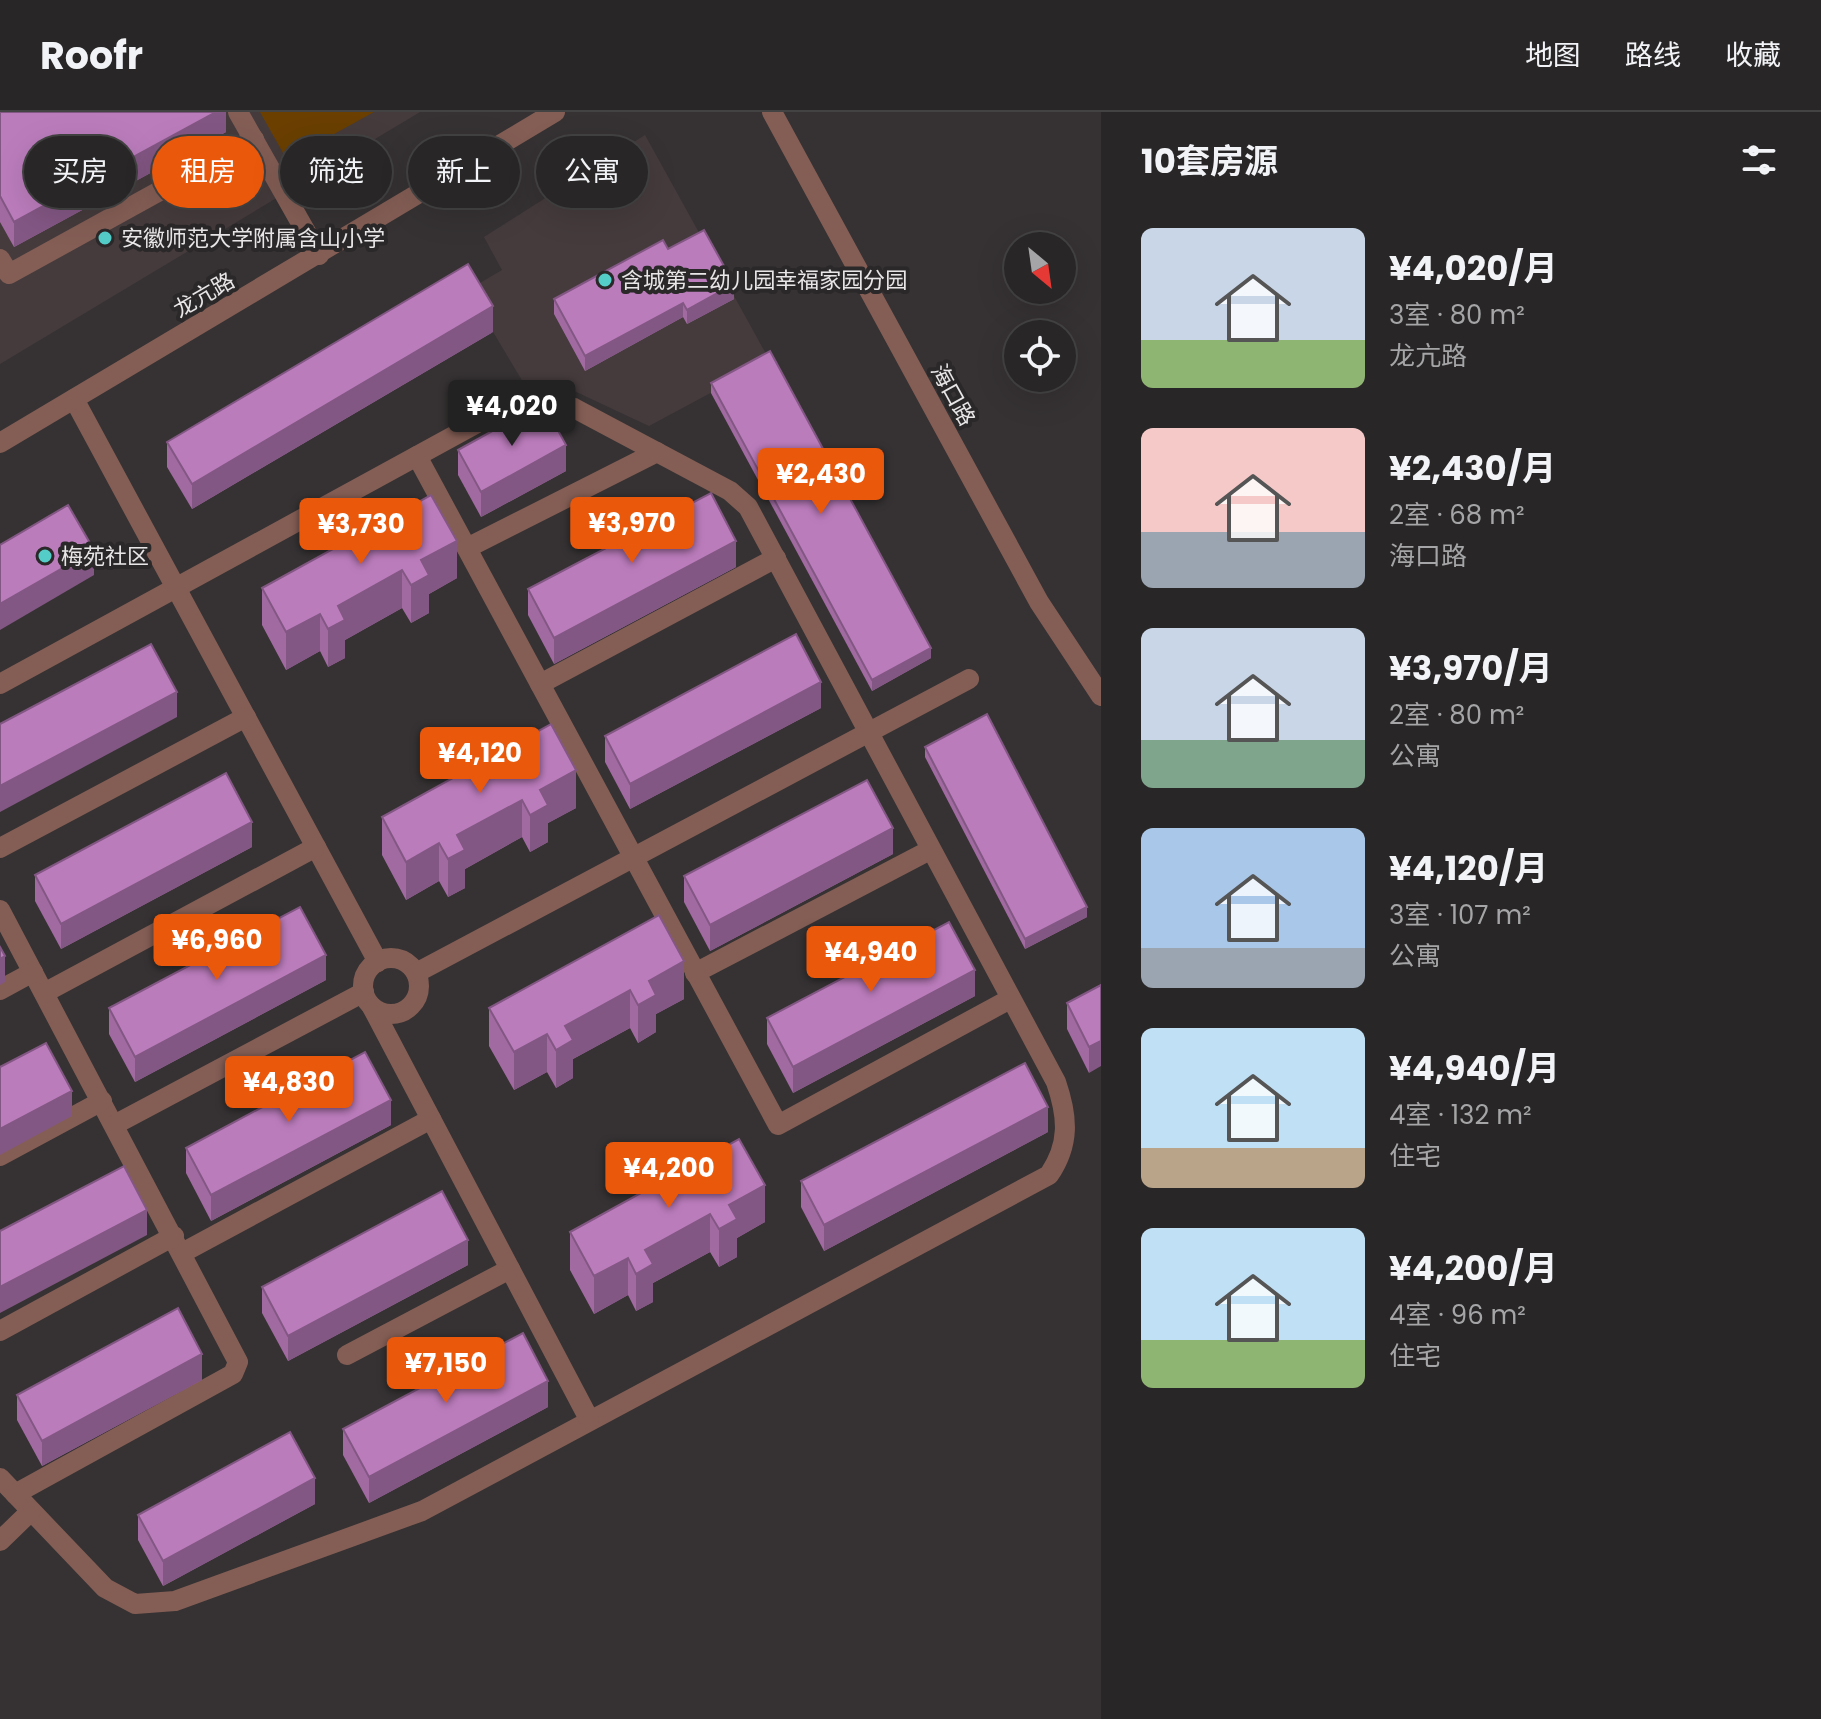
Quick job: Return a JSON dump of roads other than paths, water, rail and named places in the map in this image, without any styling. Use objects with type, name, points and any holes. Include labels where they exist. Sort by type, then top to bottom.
[{"type":"street","points":[[238,112],[252,136]]},
{"type":"street","name":"龙亢路","points":[[0,443],[555,112]]},
{"type":"street","name":"海口路","points":[[772,112],[1039,602],[1101,696]]},
{"type":"street","points":[[264,157],[319,255]]},
{"type":"street","points":[[0,259],[9,274],[152,195]]},
{"type":"street","points":[[74,399],[378,962]]},
{"type":"street","points":[[0,684],[512,404],[547,401],[574,408],[730,491],[748,507],[1062,1101],[1066,1139],[1061,1158],[1049,1175],[422,1511],[175,1601],[135,1604],[105,1588],[0,1478]]},
{"type":"street","points":[[467,548],[657,452]]},
{"type":"street","points":[[417,456],[778,1125],[1010,999]]},
{"type":"street","points":[[540,684],[776,558]]},
{"type":"street","points":[[416,973],[969,679]]},
{"type":"street","points":[[0,848],[246,717]]},
{"type":"street","points":[[44,993],[316,847]]},
{"type":"street","points":[[695,973],[930,850]]},
{"type":"street","points":[[0,910],[236,1354],[237,1369],[15,1494]]},
{"type":"street","points":[[368,999],[388,1014],[405,1011],[417,998],[416,973],[403,961],[378,962],[366,975],[368,999],[589,1419]]},
{"type":"street","points":[[0,990],[33,972]]},
{"type":"street","points":[[114,1125],[368,999]]},
{"type":"street","points":[[0,1156],[102,1101]]},
{"type":"street","points":[[0,1331],[431,1119]]},
{"type":"street","points":[[347,1355],[510,1269]]},
{"type":"street","points":[[0,1541],[31,1511]]},
{"type":"place","name":"安徽师范大学附属含山小学","points":[[105,238]]},
{"type":"place","name":"含城第二幼儿园幸福家园分园","points":[[605,280]]},
{"type":"place","name":"梅苑社区","points":[[45,556]]}]
